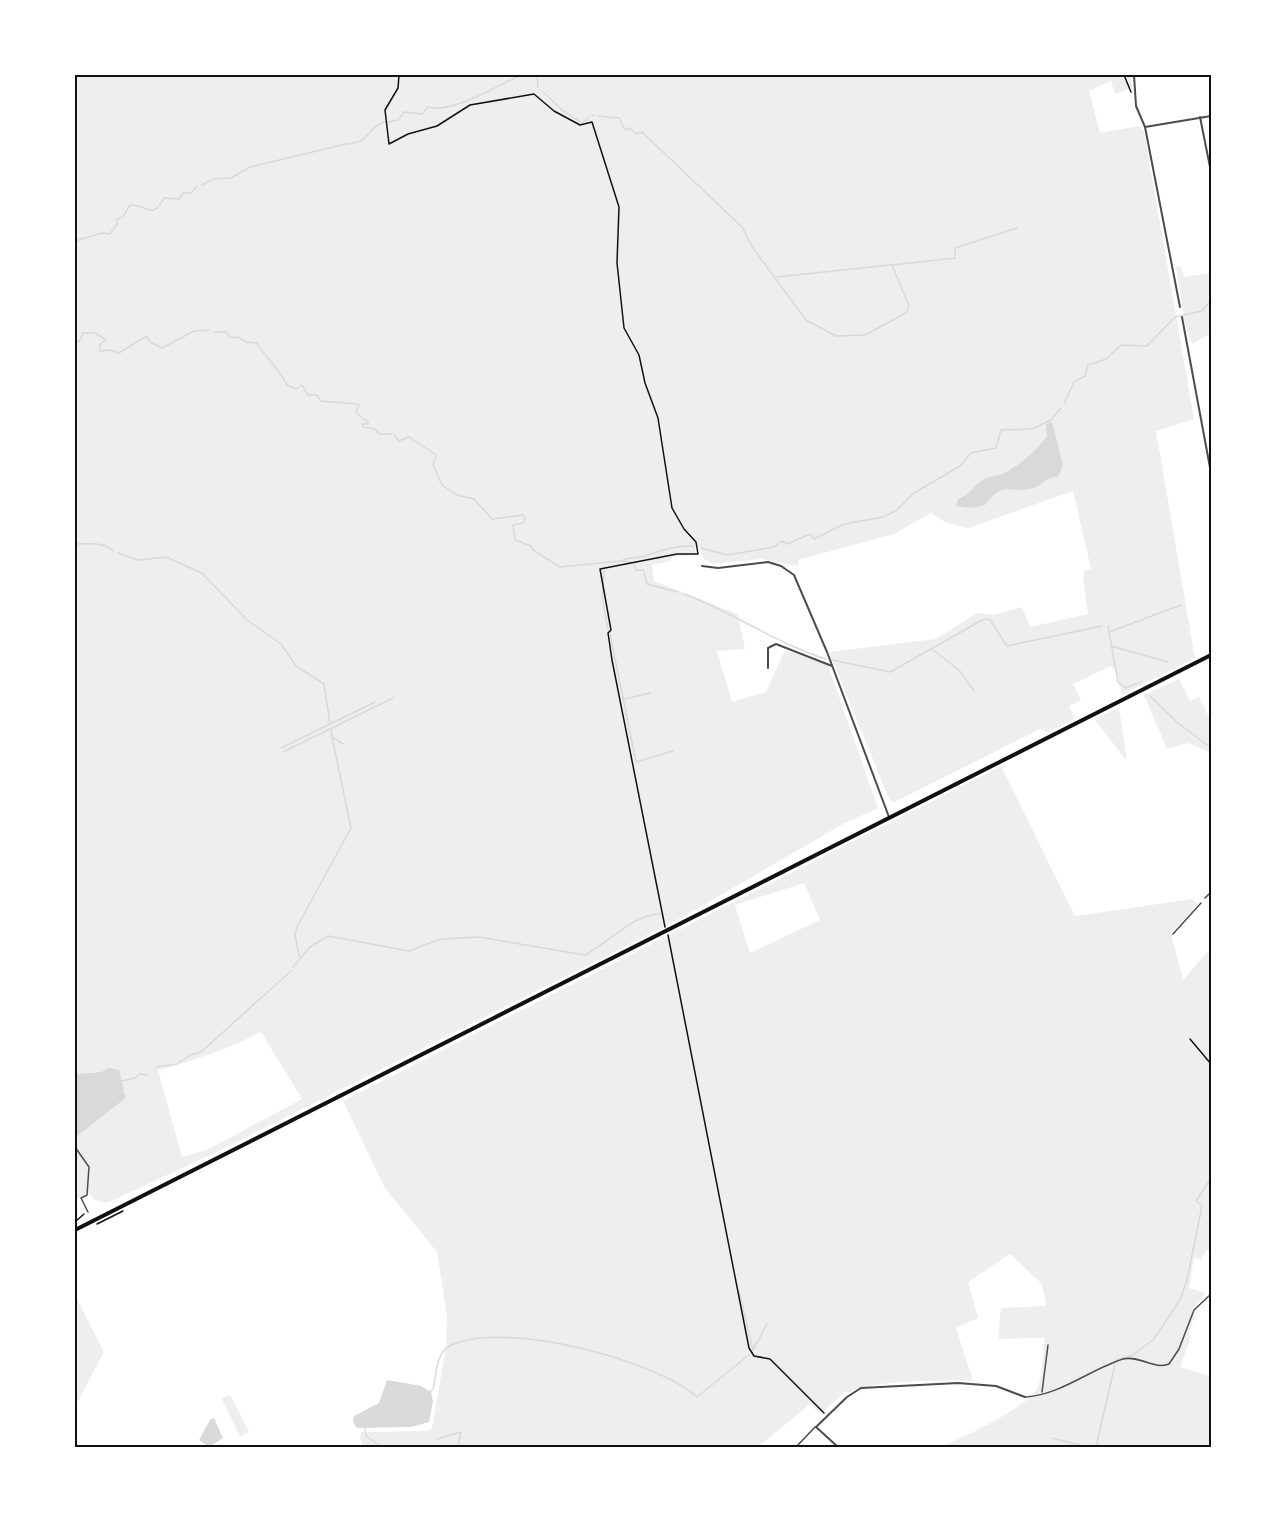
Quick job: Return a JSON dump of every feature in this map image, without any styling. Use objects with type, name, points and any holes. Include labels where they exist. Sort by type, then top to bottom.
[{"type":"main road","points":[[75,1230],[667,932],[1211,654]]},
{"type":"street","points":[[1134,75],[1136,106],[1145,128],[1180,307]]},
{"type":"street","points":[[1145,128],[1211,116]]},
{"type":"street","points":[[1200,117],[1211,171]]},
{"type":"street","points":[[1182,317],[1211,473]]},
{"type":"street","points":[[702,566],[718,568],[768,562],[787,569],[798,582],[889,817]]},
{"type":"street","points":[[768,668],[768,648],[776,644],[832,666]]},
{"type":"street","points":[[838,1447],[816,1427],[856,1390],[873,1387],[958,1383],[996,1386],[1025,1397]]},
{"type":"lane","points":[[1205,898],[1211,892]]},
{"type":"lane","points":[[1173,934],[1201,903]]},
{"type":"lane","points":[[75,1147],[89,1167],[87,1195],[81,1198],[88,1212]]},
{"type":"lane","points":[[1025,1397],[1042,1393],[1125,1359],[1139,1359],[1161,1366],[1169,1364],[1174,1360],[1197,1307],[1211,1294]]},
{"type":"lane","points":[[1042,1393],[1048,1345]]},
{"type":"lane","points":[[796,1447],[816,1427]]},
{"type":"path","points":[[399,75],[398,88],[385,110],[389,144],[408,134],[437,126],[470,105],[530,94],[538,96],[554,111],[580,125],[592,122],[619,207],[617,263],[624,328],[639,355],[645,383],[658,418],[672,508],[684,529],[696,542],[698,554],[600,569],[611,630],[608,633],[612,660],[749,1348],[754,1356],[770,1359],[826,1416]]},
{"type":"path","points":[[1124,75],[1131,93],[1135,94]]},
{"type":"path","points":[[1190,1039],[1211,1064]]},
{"type":"path","points":[[75,1222],[88,1212]]},
{"type":"shaded area","points":[[75,75],[1130,75],[1132,88],[1115,94],[1111,81],[1089,91],[1100,133],[1138,126],[1144,131],[1194,419],[1156,431],[1195,658],[1122,695],[1117,672],[1111,666],[1073,684],[1081,700],[1069,706],[1075,718],[1049,732],[1040,729],[895,802],[890,801],[829,652],[936,639],[977,613],[993,615],[1022,607],[1030,627],[1088,614],[1083,578],[1084,571],[1091,569],[1073,491],[968,528],[947,523],[931,513],[894,534],[798,560],[798,566],[761,559],[713,564],[704,559],[695,541],[696,555],[672,557],[671,561],[652,565],[654,581],[738,614],[745,649],[717,651],[732,702],[766,692],[785,650],[828,665],[878,808],[843,824],[683,917],[219,1151],[107,1203],[95,1200],[88,1192],[75,1201],[75,1138],[124,1100],[126,1092],[108,1068],[101,1072],[75,1074]],"holes":[[[261,1032],[302,1099],[209,1149],[182,1157],[158,1070],[210,1054]]]},
{"type":"shaded area","points":[[1180,266],[1184,277],[1211,273],[1211,333],[1192,344],[1185,324],[1176,267]]},
{"type":"shaded area","points":[[1052,422],[1063,465],[1058,477],[1047,479],[1040,485],[1025,490],[1003,490],[985,505],[971,508],[956,506],[958,499],[984,479],[1002,474],[1026,458],[1047,436],[1046,424]]},
{"type":"shaded area","points":[[1179,679],[1190,701],[1199,697],[1211,721],[1211,753],[1188,743],[1167,749],[1144,695]]},
{"type":"shaded area","points":[[1119,708],[1127,761],[1094,719]]},
{"type":"shaded area","points":[[1001,766],[1075,916],[1192,899],[1198,904],[1171,933],[1183,980],[1207,952],[1211,955],[1211,1251],[1206,1250],[1201,1260],[1194,1258],[1189,1288],[1206,1293],[1191,1311],[1195,1315],[1188,1335],[1191,1337],[1180,1367],[1211,1376],[1211,1447],[941,1447],[1007,1414],[1030,1397],[1039,1385],[1045,1338],[998,1339],[1001,1308],[1046,1306],[1042,1284],[1010,1254],[968,1282],[978,1318],[956,1328],[973,1381],[890,1383],[850,1393],[846,1391],[820,1414],[810,1404],[758,1447],[363,1447],[360,1439],[361,1432],[427,1431],[432,1428],[446,1347],[447,1316],[437,1252],[385,1188],[343,1101]],"holes":[[[804,883],[820,920],[750,953],[735,905]]]},
{"type":"shaded area","points":[[108,1068],[119,1070],[126,1098],[75,1138],[75,1074],[101,1072]]},
{"type":"shaded area","points":[[75,1201],[79,1211],[75,1220]]},
{"type":"shaded area","points":[[75,1298],[104,1352],[75,1407]]},
{"type":"shaded area","points":[[387,1380],[421,1386],[431,1392],[433,1401],[429,1422],[411,1427],[357,1428],[353,1422],[354,1416],[379,1403]]},
{"type":"shaded area","points":[[230,1395],[249,1432],[240,1437],[222,1399]]},
{"type":"shaded area","points":[[214,1418],[223,1438],[209,1447],[199,1440],[210,1420]]},
{"type":"waterway","points":[[537,75],[538,87]]},
{"type":"waterway","points":[[388,122],[398,120],[404,112],[422,114],[428,107],[449,107],[462,103],[519,76]]},
{"type":"waterway","points":[[543,92],[562,110],[582,123],[589,117]]},
{"type":"waterway","points":[[598,116],[619,118],[625,130],[630,128],[636,134],[642,132],[742,227],[753,248],[806,320],[836,336],[865,335],[906,313],[909,306],[892,265],[955,258],[955,248],[1017,228]]},
{"type":"waterway","points":[[202,185],[213,179],[231,178],[250,167],[360,141],[384,122]]},
{"type":"waterway","points":[[75,241],[102,233],[110,234],[117,224],[117,219],[123,217],[130,205],[149,210],[156,209],[164,198],[179,199],[183,193],[191,193],[197,186]]},
{"type":"waterway","points":[[776,277],[891,265]]},
{"type":"waterway","points":[[1064,404],[1074,382],[1085,376],[1088,365],[1106,359],[1121,345],[1147,346],[1175,317],[1202,311],[1211,300]]},
{"type":"waterway","points":[[75,342],[79,342],[83,333],[95,333],[106,340],[100,344],[100,351],[110,350],[119,353],[146,336],[150,342],[162,348],[194,331],[209,330]]},
{"type":"waterway","points":[[215,332],[226,332],[231,338],[238,337],[246,342],[257,343],[287,385],[296,389],[302,385],[308,395],[317,395],[321,401],[359,405],[356,413],[368,422],[368,424],[362,424],[363,427],[375,429],[379,434],[391,434]]},
{"type":"waterway","points":[[701,548],[727,555],[774,547],[782,541],[787,544],[810,534],[814,539],[844,524],[883,517],[897,510],[914,493],[960,466],[971,453],[996,448],[1001,430],[1032,429],[1051,420],[1061,408]]},
{"type":"waterway","points":[[394,435],[399,441],[409,437],[436,455],[433,465],[442,485],[457,495],[474,499],[492,519],[523,515],[525,519],[523,523],[513,525],[515,540],[531,546],[533,550],[560,567],[621,561],[674,547],[693,546]]},
{"type":"waterway","points":[[75,544],[100,544],[113,551]]},
{"type":"waterway","points":[[118,553],[138,560],[166,557],[202,573],[247,620],[281,644],[296,666],[324,684],[330,724]]},
{"type":"waterway","points":[[623,561],[631,562]]},
{"type":"waterway","points":[[634,565],[636,570],[643,570],[647,584],[678,592]]},
{"type":"waterway","points":[[604,569],[602,597],[608,630]]},
{"type":"waterway","points":[[684,594],[789,645],[826,659]]},
{"type":"waterway","points":[[1109,632],[1181,605]]},
{"type":"waterway","points":[[832,660],[890,672],[984,619],[990,620],[1007,646],[1102,626]]},
{"type":"waterway","points":[[1108,626],[1118,682],[1125,688],[1141,682]]},
{"type":"waterway","points":[[610,634],[636,762],[673,751]]},
{"type":"waterway","points":[[1111,646],[1168,662]]},
{"type":"waterway","points":[[932,649],[959,670],[974,691]]},
{"type":"waterway","points":[[625,699],[650,693]]},
{"type":"waterway","points":[[1150,696],[1178,723],[1211,748]]},
{"type":"waterway","points":[[283,752],[393,698]]},
{"type":"waterway","points":[[281,748],[375,702]]},
{"type":"waterway","points":[[331,730],[332,737],[343,744]]},
{"type":"waterway","points":[[299,956],[295,934],[297,927],[351,828],[332,737]]},
{"type":"waterway","points":[[293,967],[310,947],[328,936],[409,951],[440,939],[479,937],[585,955],[639,919],[659,914]]},
{"type":"waterway","points":[[156,1067],[177,1064],[190,1055],[201,1052],[291,971]]},
{"type":"waterway","points":[[122,1081],[135,1078],[139,1074],[147,1075]]},
{"type":"waterway","points":[[1116,1360],[1133,1355],[1154,1339],[1181,1298],[1187,1280],[1202,1206],[1196,1201],[1211,1178]]},
{"type":"waterway","points":[[739,1291],[753,1350],[767,1324]]},
{"type":"waterway","points":[[429,1393],[433,1389],[437,1366],[444,1350],[472,1339],[503,1337],[539,1340],[577,1347],[614,1357],[648,1370],[677,1383],[697,1397],[750,1354]]},
{"type":"waterway","points":[[1096,1447],[1115,1364]]},
{"type":"waterway","points":[[365,1427],[366,1436],[382,1447]]},
{"type":"waterway","points":[[437,1439],[461,1432],[458,1447]]},
{"type":"waterway","points":[[1052,1438],[1087,1447]]}]
